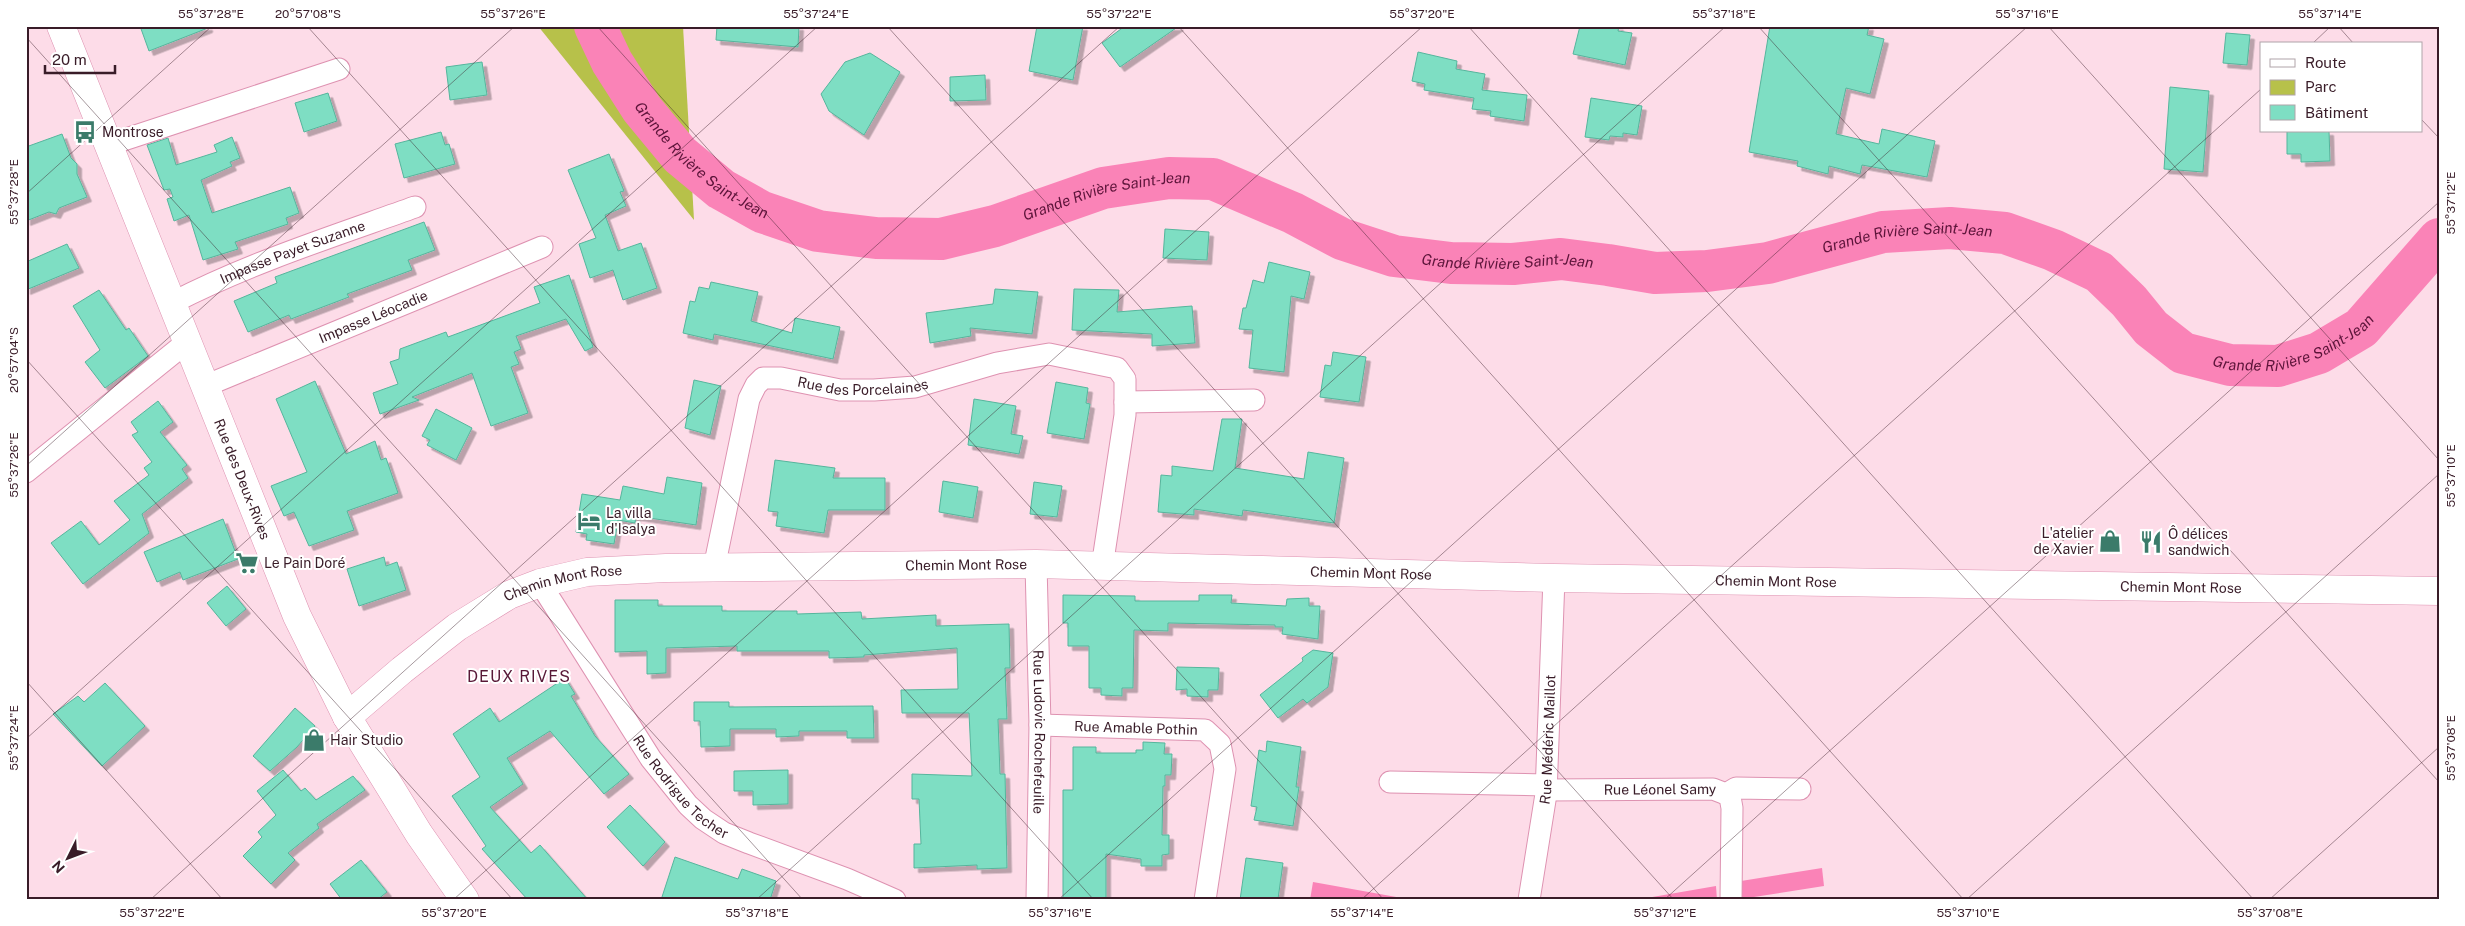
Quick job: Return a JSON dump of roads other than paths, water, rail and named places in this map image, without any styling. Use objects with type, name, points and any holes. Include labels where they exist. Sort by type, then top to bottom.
[{"type":"street","name":"Rue des Deux-Rives","points":[[61,26],[297,616],[346,717],[459,898]]},
{"type":"street","points":[[108,146],[340,69]]},
{"type":"street","name":"Impasse Payet Suzanne","points":[[172,303],[202,288],[288,254],[415,207]]},
{"type":"street","name":"Impasse Léocadie","points":[[205,386],[542,247]]},
{"type":"street","points":[[26,472],[187,342]]},
{"type":"street","name":"Rue des Porcelaines","points":[[714,568],[749,399],[756,384],[763,378],[781,378],[840,390],[916,387],[997,363],[1050,354],[1117,368],[1125,379],[1125,415],[1102,567]]},
{"type":"street","points":[[1126,402],[1254,400]]},
{"type":"street","name":"Chemin Mont Rose","points":[[346,717],[402,670],[458,627],[509,595],[540,582],[587,572],[714,568],[1036,564],[1554,578],[2439,591]]},
{"type":"street","name":"Rue Ludovic Rochefeuille","points":[[1036,564],[1040,725],[1037,900]]},
{"type":"street","name":"Rue Médéric Maillot","points":[[1529,900],[1546,788],[1554,578]]},
{"type":"street","name":"Rue Rodrigue Techer","points":[[540,582],[651,760],[688,805],[703,819],[724,833],[847,879],[895,900]]},
{"type":"street","name":"Rue Amable Pothin","points":[[1040,725],[1205,730],[1220,744],[1225,770],[1205,900]]},
{"type":"street","name":"Rue Léonel Samy","points":[[1390,782],[1546,788],[1713,788],[1726,794],[1736,788],[1800,788]]},
{"type":"street","points":[[1726,794],[1730,797],[1732,808],[1731,900]]},
{"type":"waterway","name":"Grande Rivière Saint-Jean","points":[[595,26],[612,62],[642,109],[680,155],[721,189],[762,212],[818,231],[876,238],[941,239],[995,226],[1103,188],[1169,178],[1213,179],[1293,213],[1342,239],[1394,256],[1451,263],[1513,264],[1561,259],[1655,273],[1707,271],[1768,263],[1883,232],[1950,228],[2005,233],[2053,250],[2099,272],[2129,301],[2151,328],[2183,353],[2230,365],[2278,366],[2319,353],[2361,328],[2439,239]]},
{"type":"place","name":"Montrose","points":[[85,132]]},
{"type":"place","name":"La villa d'Isalya","points":[[589,521]]},
{"type":"place","name":"L'atelier de Xavier","points":[[2110,541]]},
{"type":"place","name":"Ô délices sandwich","points":[[2151,542]]},
{"type":"place","name":"Le Pain Doré","points":[[247,563]]},
{"type":"place","name":"Hair Studio","points":[[314,740]]},
{"type":"district","name":"DEUX RIVES","points":[[519,676]]}]
